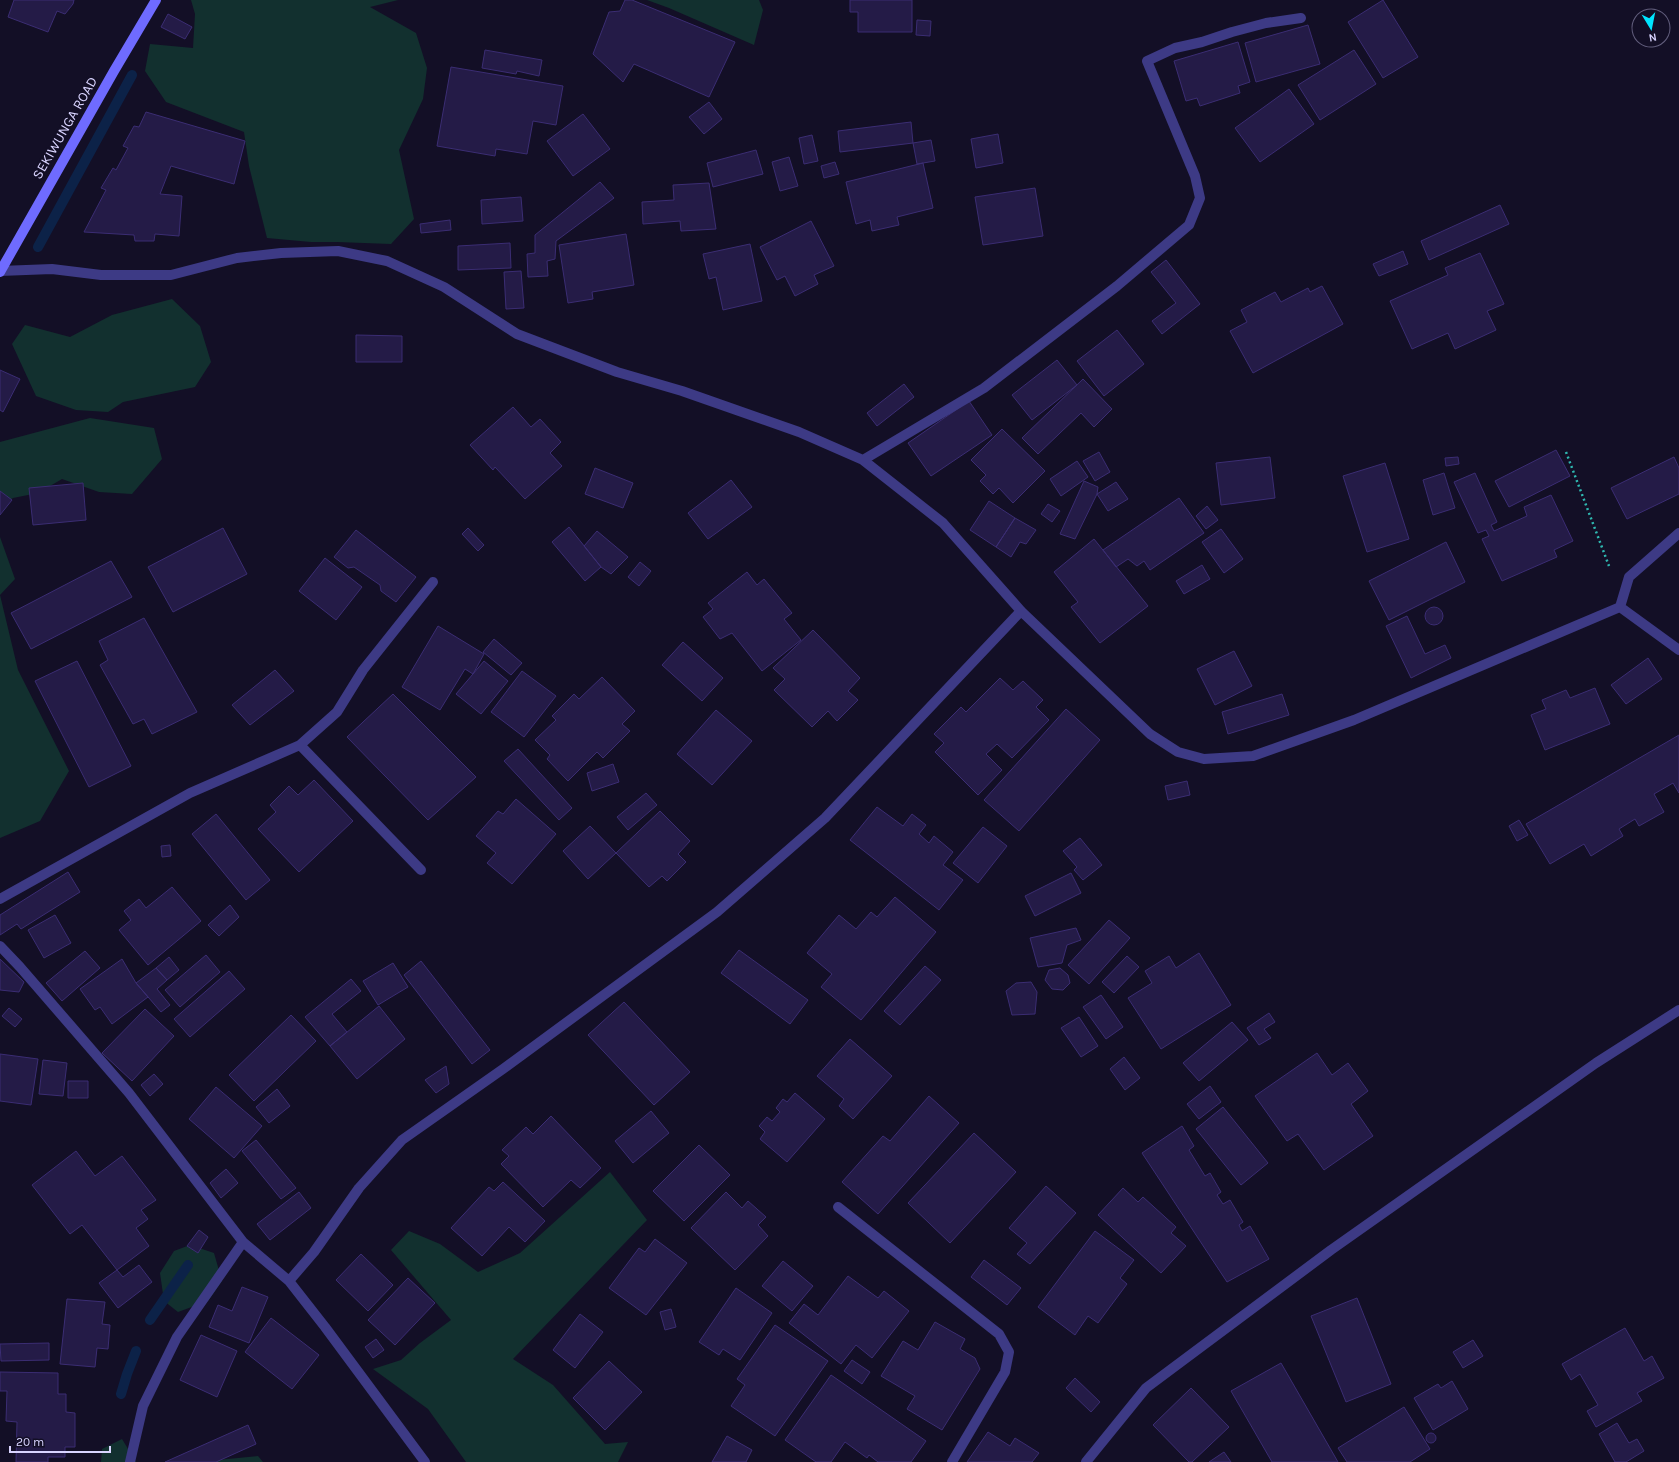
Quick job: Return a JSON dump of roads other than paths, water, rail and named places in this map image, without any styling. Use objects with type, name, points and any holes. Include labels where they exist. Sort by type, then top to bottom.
[{"type":"main road","name":"SEKIWUNGA ROAD","points":[[0,271],[156,0]]},
{"type":"street","points":[[864,460],[984,388],[1117,286],[1189,225],[1200,198],[1195,176],[1147,61],[1175,48],[1202,42],[1232,32],[1266,23],[1301,18]]},
{"type":"street","points":[[0,271],[52,269],[101,275],[171,275],[237,258],[288,252],[338,251],[387,261],[444,287],[517,334],[617,372],[682,391],[799,432],[864,460],[943,523],[1021,611],[1150,734],[1178,752],[1204,759],[1253,756],[1354,720],[1620,607],[1629,578],[1679,533]]},
{"type":"street","points":[[0,900],[190,793],[300,745],[337,712],[363,670],[433,582]]},
{"type":"street","points":[[1620,607],[1679,650]]},
{"type":"street","points":[[289,1281],[314,1252],[359,1188],[402,1140],[503,1069],[717,912],[825,818],[1021,611]]},
{"type":"street","points":[[300,745],[421,870]]},
{"type":"street","points":[[0,946],[129,1093],[243,1242],[289,1281],[326,1327],[424,1462]]},
{"type":"street","points":[[1086,1462],[1146,1388],[1331,1250],[1596,1063],[1679,1010]]},
{"type":"street","points":[[838,1207],[999,1334],[1009,1352],[1005,1372],[952,1462]]},
{"type":"street","points":[[130,1462],[143,1406],[177,1337],[243,1242]]},
{"type":"waterway","points":[[38,247],[132,75]]},
{"type":"waterway","points":[[150,1320],[188,1265]]},
{"type":"waterway","points":[[121,1394],[136,1351]]}]
